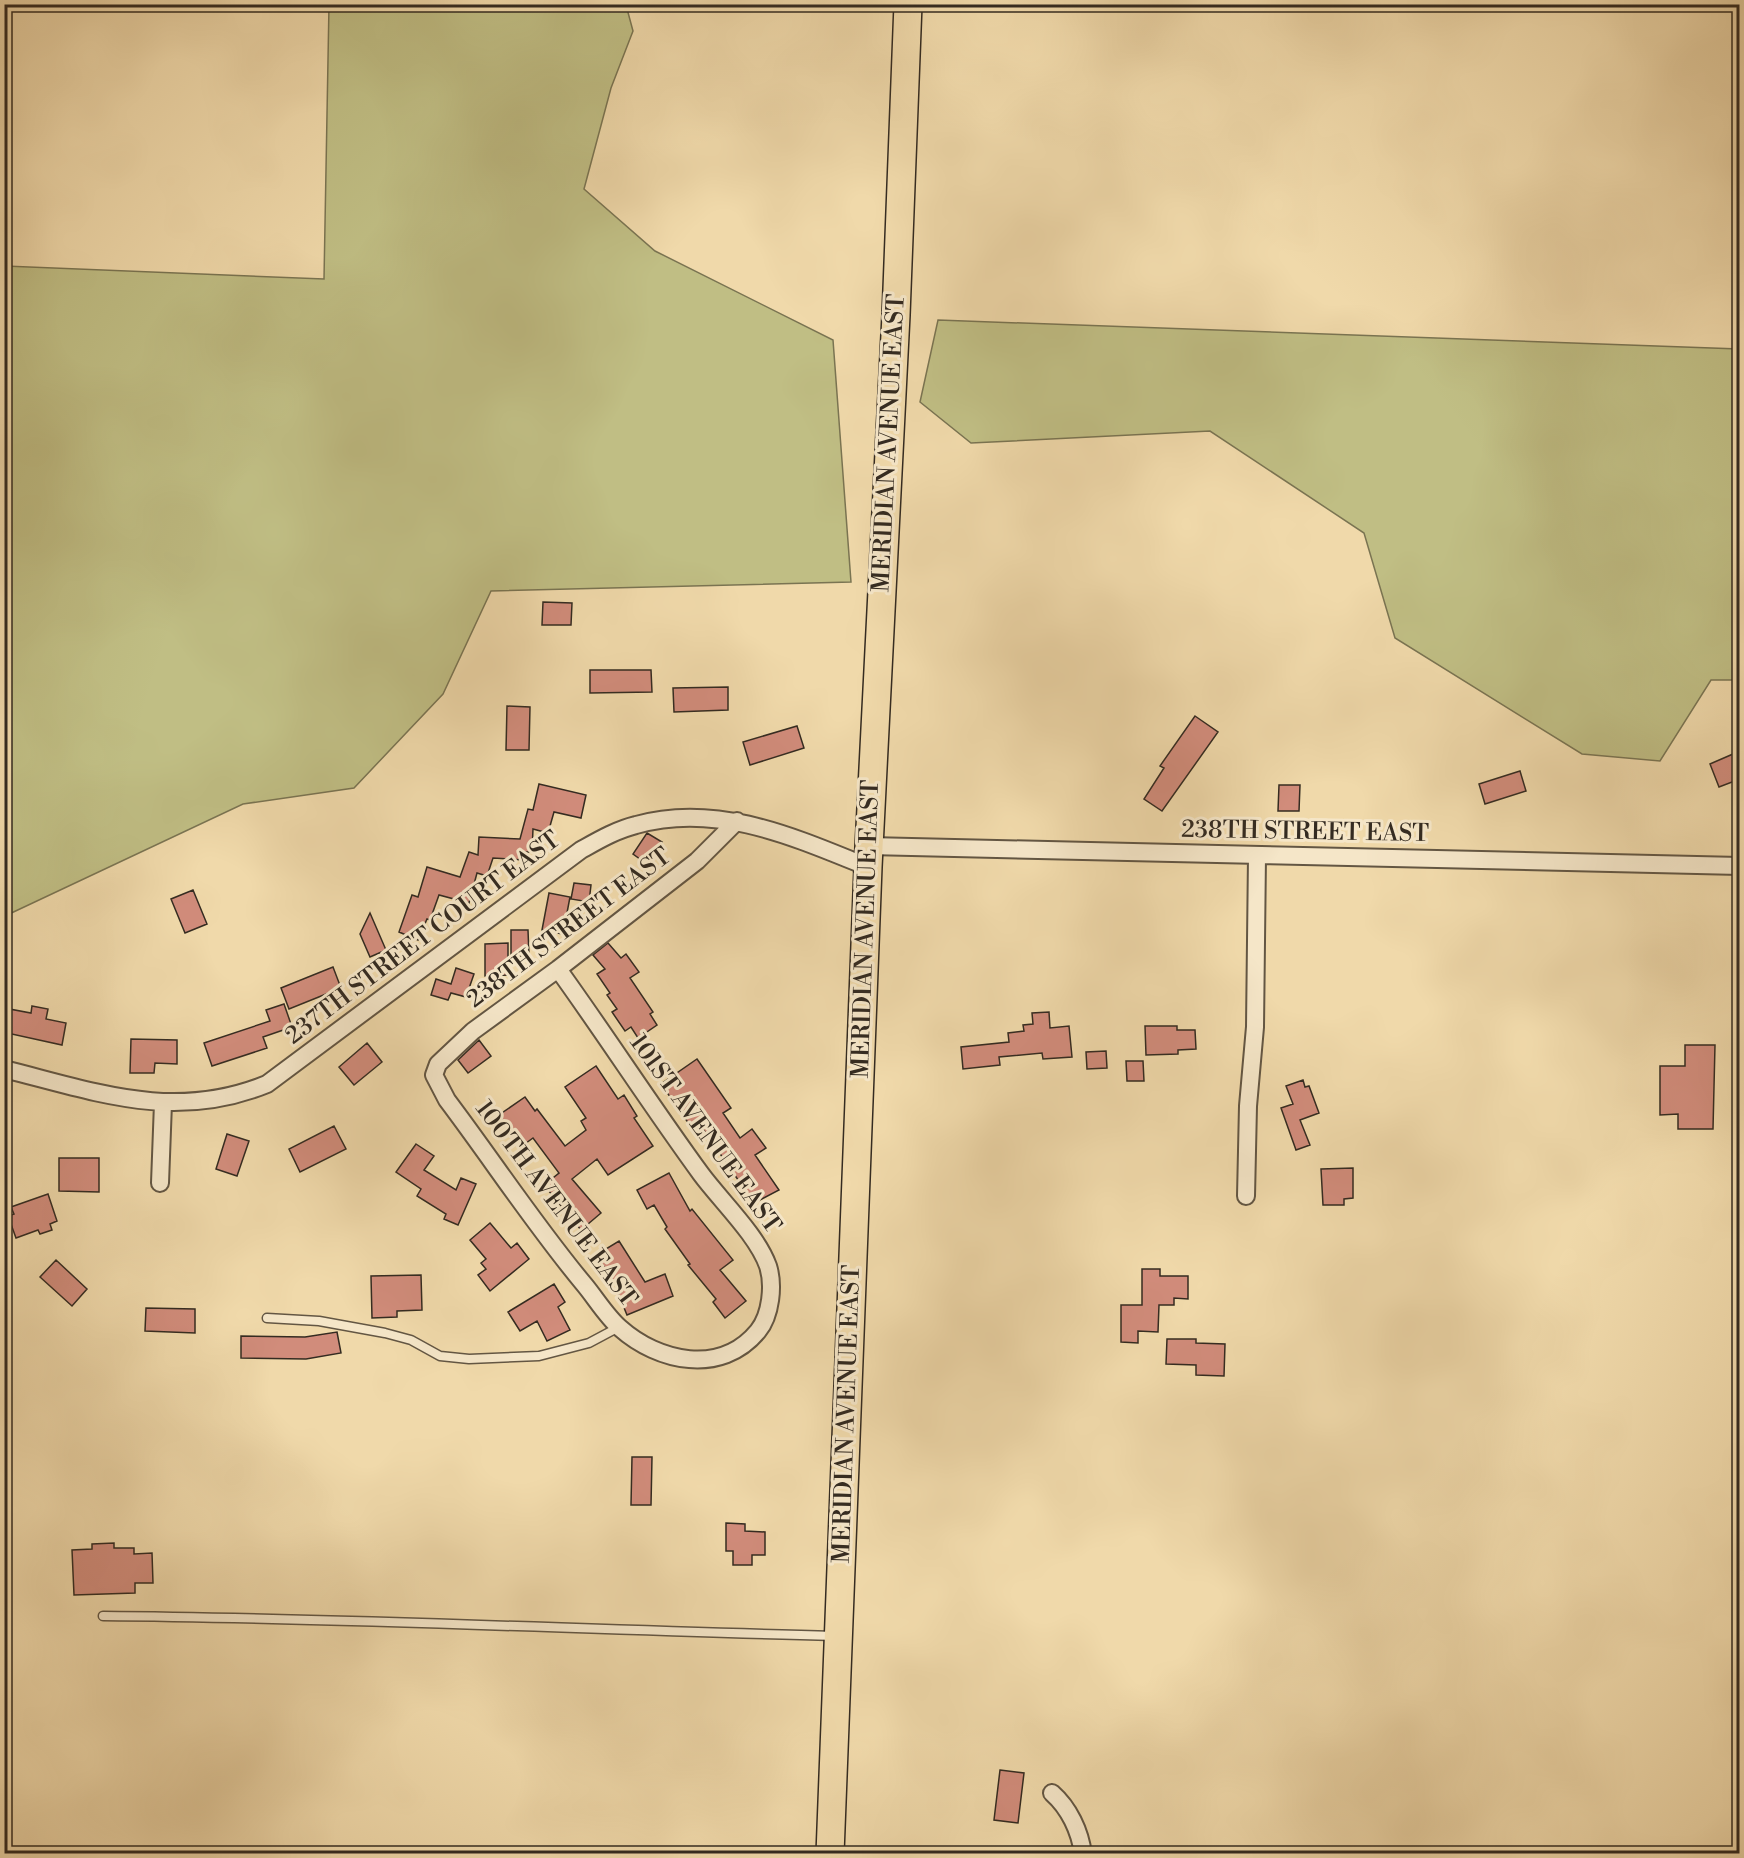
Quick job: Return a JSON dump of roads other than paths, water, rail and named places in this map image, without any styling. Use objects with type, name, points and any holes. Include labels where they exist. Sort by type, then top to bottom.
[{"type":"main road","name":"MERIDIAN AVENUE EAST","points":[[830,1854],[868,856],[896,315],[908,4]]},
{"type":"street","name":"237TH STREET COURT EAST","points":[[4,1069],[125,1098],[163,1103],[225,1098],[267,1084],[581,850],[608,835],[635,825],[665,819],[695,817],[737,821],[814,845],[868,856]]},
{"type":"street","name":"238TH STREET EAST","points":[[434,1075],[438,1064],[473,1031],[558,969],[697,861],[737,821]]},
{"type":"street","name":"238TH STREET EAST","points":[[868,856],[1257,856],[1740,866]]},
{"type":"street","points":[[1246,1196],[1248,1106],[1255,1027],[1257,856]]},
{"type":"street","name":"101ST AVENUE EAST","points":[[558,969],[651,1105],[757,1244],[768,1267],[769,1305],[763,1324],[746,1342],[722,1355]]},
{"type":"street","name":"100TH AVENUE EAST","points":[[434,1075],[447,1100],[560,1256],[619,1328],[656,1352],[674,1358],[693,1360],[722,1355]]},
{"type":"street","points":[[160,1183],[163,1103]]},
{"type":"street","points":[[1052,1793],[1062,1802],[1074,1824],[1083,1854]]},
{"type":"lane","points":[[267,1317],[319,1321],[385,1333],[411,1340],[440,1356],[469,1359],[538,1356],[589,1343],[619,1328]]},
{"type":"lane","points":[[103,1616],[259,1617],[838,1636]]}]
